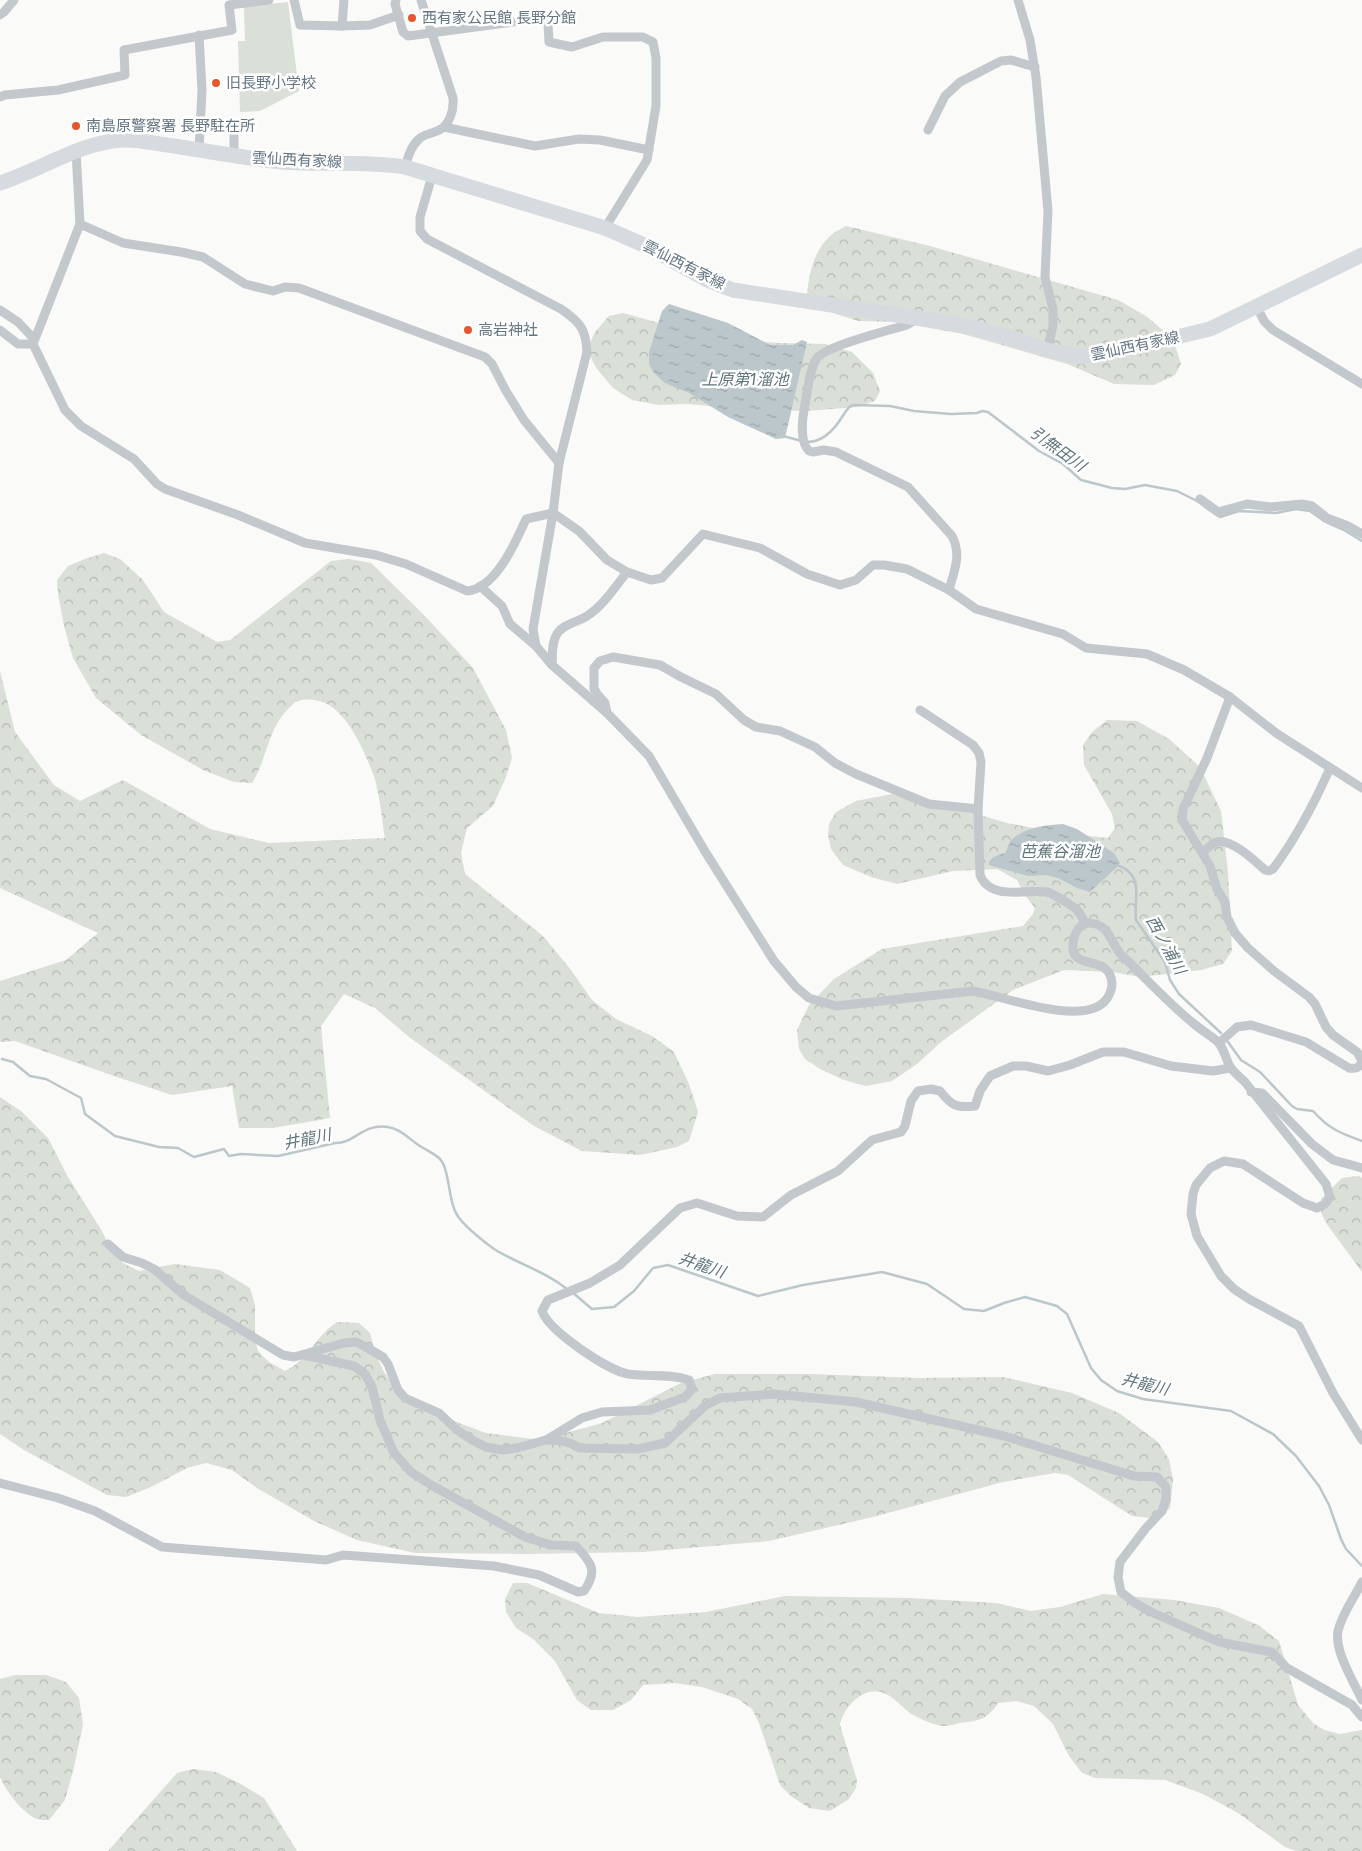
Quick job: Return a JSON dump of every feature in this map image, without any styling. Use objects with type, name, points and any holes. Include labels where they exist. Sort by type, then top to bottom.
[{"type":"main road","name":"雲仙西有家線","points":[[0,183],[76,152],[122,140],[150,142],[275,161],[382,164],[405,167],[605,228],[644,245],[695,275],[720,286],[767,296],[918,317],[968,326],[1016,339],[1047,350],[1082,357],[1106,354],[1210,329],[1257,308],[1362,255]]},
{"type":"street","points":[[0,15],[14,0]]},
{"type":"street","points":[[0,98],[5,95],[58,90],[124,75],[124,50],[232,30],[229,5],[269,0]]},
{"type":"street","points":[[294,0],[300,25],[370,25],[399,15]]},
{"type":"street","points":[[342,26],[344,0]]},
{"type":"street","points":[[396,0],[395,4],[403,32],[411,37],[431,32],[543,18],[548,24],[549,42],[572,47],[603,37],[643,37],[653,42],[656,58],[656,106],[647,160],[605,228]]},
{"type":"street","points":[[405,167],[413,146],[425,134],[439,131],[444,127],[454,107],[453,98],[421,0]]},
{"type":"street","points":[[1018,0],[1030,40],[1035,66],[1048,211],[1045,277],[1053,309],[1053,326],[1047,350]]},
{"type":"street","points":[[199,35],[202,90],[199,150]]},
{"type":"street","points":[[928,130],[946,96],[960,82],[1001,61],[1010,60],[1035,66]]},
{"type":"street","points":[[234,125],[234,156]]},
{"type":"street","points":[[444,127],[535,146],[579,139],[600,140],[649,150]]},
{"type":"street","points":[[34,341],[80,224],[76,152]]},
{"type":"street","points":[[432,176],[420,218],[420,231],[426,239],[561,308],[575,319],[582,328],[586,339],[587,352],[560,463],[533,629],[536,646]]},
{"type":"street","points":[[80,224],[123,243],[203,257],[245,284],[273,291],[285,287],[299,288],[485,357],[492,364],[524,420],[560,463]]},
{"type":"street","points":[[1257,308],[1264,321],[1273,330],[1362,384]]},
{"type":"street","points":[[0,310],[18,322],[34,341],[65,410],[81,426],[134,459],[157,484],[166,489],[238,515],[305,543],[376,556],[406,564],[467,591],[480,586],[496,573],[510,555],[526,519],[553,513],[579,531],[607,560],[626,572],[650,580],[662,578],[703,534],[760,548],[807,574],[840,585],[856,580],[874,566],[884,565],[907,569],[949,590],[976,609],[1063,634],[1086,648],[1147,654],[1184,670],[1230,698],[1276,733],[1362,788]]},
{"type":"street","points":[[918,317],[906,324],[829,350],[816,359],[804,414],[804,442],[809,451],[824,450],[836,452],[908,487],[952,536],[956,545],[958,553],[949,590]]},
{"type":"street","points":[[0,330],[18,344],[34,341]]},
{"type":"street","points":[[1200,499],[1218,512],[1246,504],[1270,506],[1302,504],[1312,506],[1327,518],[1362,534]]},
{"type":"street","points":[[552,665],[553,642],[557,634],[562,629],[588,616],[609,595],[626,572]]},
{"type":"street","points":[[480,586],[502,606],[510,624],[536,646],[552,665],[607,713],[649,756],[706,853],[774,961],[796,987],[809,998],[836,1006],[973,991],[990,994],[1017,1003],[1046,1008],[1084,1010],[1098,1007],[1106,1000],[1112,985],[1111,977],[1104,967],[1099,964],[1083,962],[1074,954],[1072,949],[1076,932],[1085,923],[1092,923],[1106,931],[1120,952],[1151,984],[1192,1023],[1219,1043],[1230,1068],[1245,1082],[1251,1092],[1326,1184],[1330,1197],[1325,1204],[1317,1208],[1303,1203],[1243,1164],[1224,1161],[1210,1168],[1196,1184],[1191,1214],[1197,1236],[1221,1276],[1234,1289],[1299,1326],[1333,1393],[1362,1440]]},
{"type":"street","points":[[607,713],[605,703],[594,689],[594,668],[600,661],[613,657],[660,665],[716,694],[744,720],[756,727],[780,731],[814,746],[835,763],[856,774],[929,804],[978,809]]},
{"type":"street","points":[[1219,1043],[1237,1027],[1251,1025],[1306,1042],[1349,1068],[1354,1069],[1358,1067],[1362,1061],[1357,1052],[1333,1035],[1326,1027],[1315,1004],[1309,997],[1274,971],[1248,948],[1235,932],[1227,918],[1225,902],[1217,889],[1210,866],[1203,852],[1185,827],[1182,814],[1207,758],[1230,698]]},
{"type":"street","points":[[920,710],[973,745],[979,753],[981,762],[978,809],[980,875],[982,881],[987,886],[1008,892],[1049,892],[1077,910],[1085,923]]},
{"type":"street","points":[[1203,852],[1210,845],[1217,842],[1227,843],[1244,852],[1265,870],[1273,869],[1289,847],[1319,793],[1330,768]]},
{"type":"street","points":[[546,1440],[582,1418],[602,1412],[650,1410],[685,1397],[692,1389],[689,1380],[684,1378],[626,1374],[594,1358],[554,1329],[545,1319],[542,1311],[548,1300],[590,1283],[620,1265],[680,1208],[697,1203],[736,1216],[763,1217],[791,1195],[838,1171],[872,1140],[901,1132],[906,1126],[911,1101],[918,1091],[931,1089],[940,1091],[949,1103],[960,1108],[975,1106],[980,1091],[990,1076],[1013,1066],[1026,1066],[1048,1071],[1103,1052],[1124,1052],[1171,1066],[1213,1071],[1230,1068]]},
{"type":"street","points":[[1251,1092],[1262,1093],[1312,1144],[1333,1160],[1362,1168]]},
{"type":"street","points":[[108,1244],[123,1256],[154,1269],[184,1295],[268,1348],[283,1355],[294,1357],[344,1343],[356,1342],[383,1357],[388,1364],[398,1390],[405,1398],[439,1414],[457,1430],[486,1447],[503,1450],[546,1440],[561,1440],[579,1448],[638,1449],[665,1442],[674,1436],[687,1421],[706,1405],[720,1398],[774,1394],[856,1402],[1004,1436],[1134,1476],[1157,1478],[1166,1487],[1166,1499],[1162,1511],[1146,1528],[1120,1562],[1118,1577],[1121,1592],[1151,1612],[1219,1642],[1272,1652],[1287,1668],[1352,1705],[1362,1717]]},
{"type":"street","points":[[0,1484],[58,1498],[96,1511],[162,1547],[326,1560],[343,1555],[494,1566],[539,1575],[578,1592],[584,1592],[592,1580],[592,1573],[589,1560],[576,1546],[550,1545],[525,1537],[411,1472],[394,1453],[380,1420],[372,1387],[366,1374],[354,1366],[304,1355]]},
{"type":"street","points":[[1362,1582],[1342,1620],[1338,1633],[1338,1645],[1342,1658],[1362,1700]]},
{"type":"green space","points":[[288,2],[299,91],[260,111],[240,112],[238,41],[245,41],[244,7]]},
{"type":"green space","points":[[846,226],[930,246],[1118,300],[1146,316],[1173,339],[1181,364],[1175,375],[1154,385],[1114,384],[1067,364],[963,334],[898,322],[858,321],[833,313],[807,294],[808,286],[813,263],[820,249],[831,235]]},
{"type":"green space","points":[[623,313],[714,338],[825,344],[852,352],[873,373],[880,391],[875,401],[857,407],[806,411],[741,409],[688,404],[659,405],[632,400],[613,388],[597,369],[589,354],[590,343],[595,332],[609,316]]},
{"type":"green space","points":[[104,553],[120,559],[143,580],[164,612],[217,642],[230,640],[331,561],[349,559],[371,563],[424,615],[473,668],[506,730],[512,758],[493,806],[467,828],[461,853],[465,874],[543,936],[571,970],[592,1000],[616,1019],[652,1036],[674,1052],[689,1084],[698,1112],[689,1141],[677,1147],[640,1155],[582,1151],[534,1126],[409,1037],[375,1008],[344,994],[321,1026],[330,1118],[273,1128],[239,1128],[232,1086],[172,1095],[15,1041],[0,1042],[0,981],[66,960],[98,933],[0,888],[0,671],[15,732],[54,785],[80,801],[123,780],[210,829],[269,843],[385,838],[377,786],[368,762],[358,740],[345,720],[328,705],[319,701],[300,700],[291,706],[272,733],[252,783],[234,782],[203,770],[141,735],[96,698],[73,658],[64,626],[57,580],[68,566]]},
{"type":"green space","points":[[1107,720],[1137,721],[1169,739],[1200,767],[1221,811],[1228,872],[1232,951],[1223,964],[1201,970],[1140,977],[1113,972],[1064,970],[1013,990],[941,1042],[917,1064],[892,1081],[866,1086],[844,1080],[822,1070],[805,1059],[799,1049],[797,1030],[809,1005],[834,979],[882,949],[1023,926],[1033,914],[1035,908],[1017,880],[997,869],[953,871],[897,884],[871,877],[843,865],[831,849],[828,835],[829,824],[836,812],[856,801],[892,794],[939,803],[1007,823],[1061,833],[1108,838],[1115,828],[1112,814],[1084,765],[1083,745],[1092,732]]},
{"type":"green space","points":[[0,1097],[21,1111],[48,1138],[68,1177],[102,1231],[113,1254],[123,1263],[139,1271],[175,1264],[220,1270],[250,1288],[255,1305],[255,1339],[258,1351],[269,1362],[285,1371],[297,1363],[326,1331],[337,1322],[359,1323],[370,1333],[376,1355],[384,1372],[396,1388],[424,1410],[486,1433],[540,1440],[602,1423],[681,1383],[715,1374],[810,1374],[919,1378],[1003,1377],[1072,1393],[1119,1413],[1158,1442],[1169,1459],[1173,1480],[1170,1508],[1159,1519],[1132,1516],[1068,1475],[1055,1473],[1003,1482],[873,1517],[769,1541],[643,1552],[415,1553],[357,1540],[314,1521],[257,1488],[232,1470],[206,1463],[187,1468],[151,1487],[126,1497],[107,1495],[24,1450],[0,1434]]},
{"type":"green space","points":[[1358,1176],[1362,1178],[1362,1272],[1326,1223],[1320,1210],[1321,1199],[1342,1178]]},
{"type":"green space","points":[[513,1583],[527,1583],[599,1613],[638,1617],[706,1612],[785,1596],[910,1598],[996,1603],[1031,1611],[1060,1607],[1103,1594],[1174,1600],[1219,1608],[1258,1625],[1279,1641],[1298,1705],[1313,1723],[1324,1730],[1340,1734],[1362,1730],[1362,1851],[1296,1851],[1285,1847],[1238,1813],[1203,1794],[1165,1780],[1095,1778],[1082,1773],[1069,1756],[1053,1724],[1034,1706],[1017,1701],[998,1703],[990,1713],[981,1719],[944,1726],[933,1724],[915,1716],[891,1697],[881,1692],[874,1691],[860,1696],[849,1706],[840,1725],[857,1780],[856,1788],[849,1799],[830,1811],[809,1808],[791,1796],[780,1785],[759,1723],[752,1709],[738,1699],[702,1687],[674,1683],[643,1685],[631,1700],[613,1710],[591,1710],[577,1700],[555,1661],[533,1639],[516,1628],[506,1612],[505,1599]]},
{"type":"green space","points":[[15,1675],[46,1675],[66,1682],[79,1698],[83,1725],[74,1767],[65,1800],[49,1820],[37,1819],[20,1807],[6,1789],[0,1777],[0,1679]]},
{"type":"green space","points":[[193,1769],[216,1772],[264,1798],[297,1851],[108,1851],[177,1773]]},
{"type":"water","name":"上原第1溜池","points":[[669,304],[728,323],[770,345],[793,345],[802,340],[807,342],[785,438],[776,439],[728,417],[689,393],[665,383],[654,373],[649,364],[649,352],[662,311]]},
{"type":"water","name":"芭蕉谷溜池","points":[[1063,824],[1077,829],[1114,853],[1120,863],[1090,892],[1077,888],[1058,878],[1046,875],[1028,876],[989,865],[992,858],[1005,853],[1012,839],[1018,835],[1037,827]]},
{"type":"waterway","name":"引無田川","points":[[807,442],[818,440],[828,434],[848,408],[853,405],[890,406],[914,411],[951,414],[977,413],[982,411],[988,412],[1039,451],[1063,464],[1081,480],[1112,488],[1125,489],[1145,485],[1177,491],[1199,502]]},
{"type":"waterway","name":"引無田川","points":[[783,436],[802,441]]},
{"type":"waterway","name":"引無田川","points":[[1205,507],[1220,517],[1239,511],[1276,513],[1296,509],[1310,511],[1324,521],[1362,541]]},
{"type":"waterway","name":"西ノ浦川","points":[[1117,865],[1126,869],[1135,881],[1136,920],[1165,962],[1170,980],[1179,994],[1221,1033]]},
{"type":"waterway","name":"西ノ浦川","points":[[1228,1042],[1241,1060],[1260,1072],[1292,1106],[1297,1109],[1313,1111],[1335,1130],[1362,1141]]},
{"type":"waterway","name":"井龍川","points":[[2,1059],[13,1062],[30,1076],[46,1079],[81,1098],[85,1114],[115,1136],[159,1147],[178,1148],[194,1157],[224,1149],[229,1156],[241,1154],[278,1156],[342,1142],[372,1128],[388,1127],[396,1130],[434,1154],[443,1163],[456,1213],[471,1231],[494,1249],[550,1277],[567,1289]]},
{"type":"waterway","name":"井龍川","points":[[572,1292],[592,1309],[614,1307],[634,1291],[653,1268],[668,1265],[758,1296],[803,1285],[882,1272],[927,1284],[964,1309],[984,1311],[1025,1297],[1057,1306],[1067,1314],[1091,1368],[1101,1380],[1117,1391],[1143,1399],[1231,1411],[1273,1434],[1296,1456],[1319,1486],[1329,1505],[1346,1549],[1362,1566]]},
{"type":"place","name":"西有家公民館 長野分館","points":[[412,18]]},
{"type":"place","name":"旧長野小学校","points":[[216,83]]},
{"type":"place","name":"南島原警察署 長野駐在所","points":[[76,126]]},
{"type":"place","name":"高岩神社","points":[[468,330]]}]
